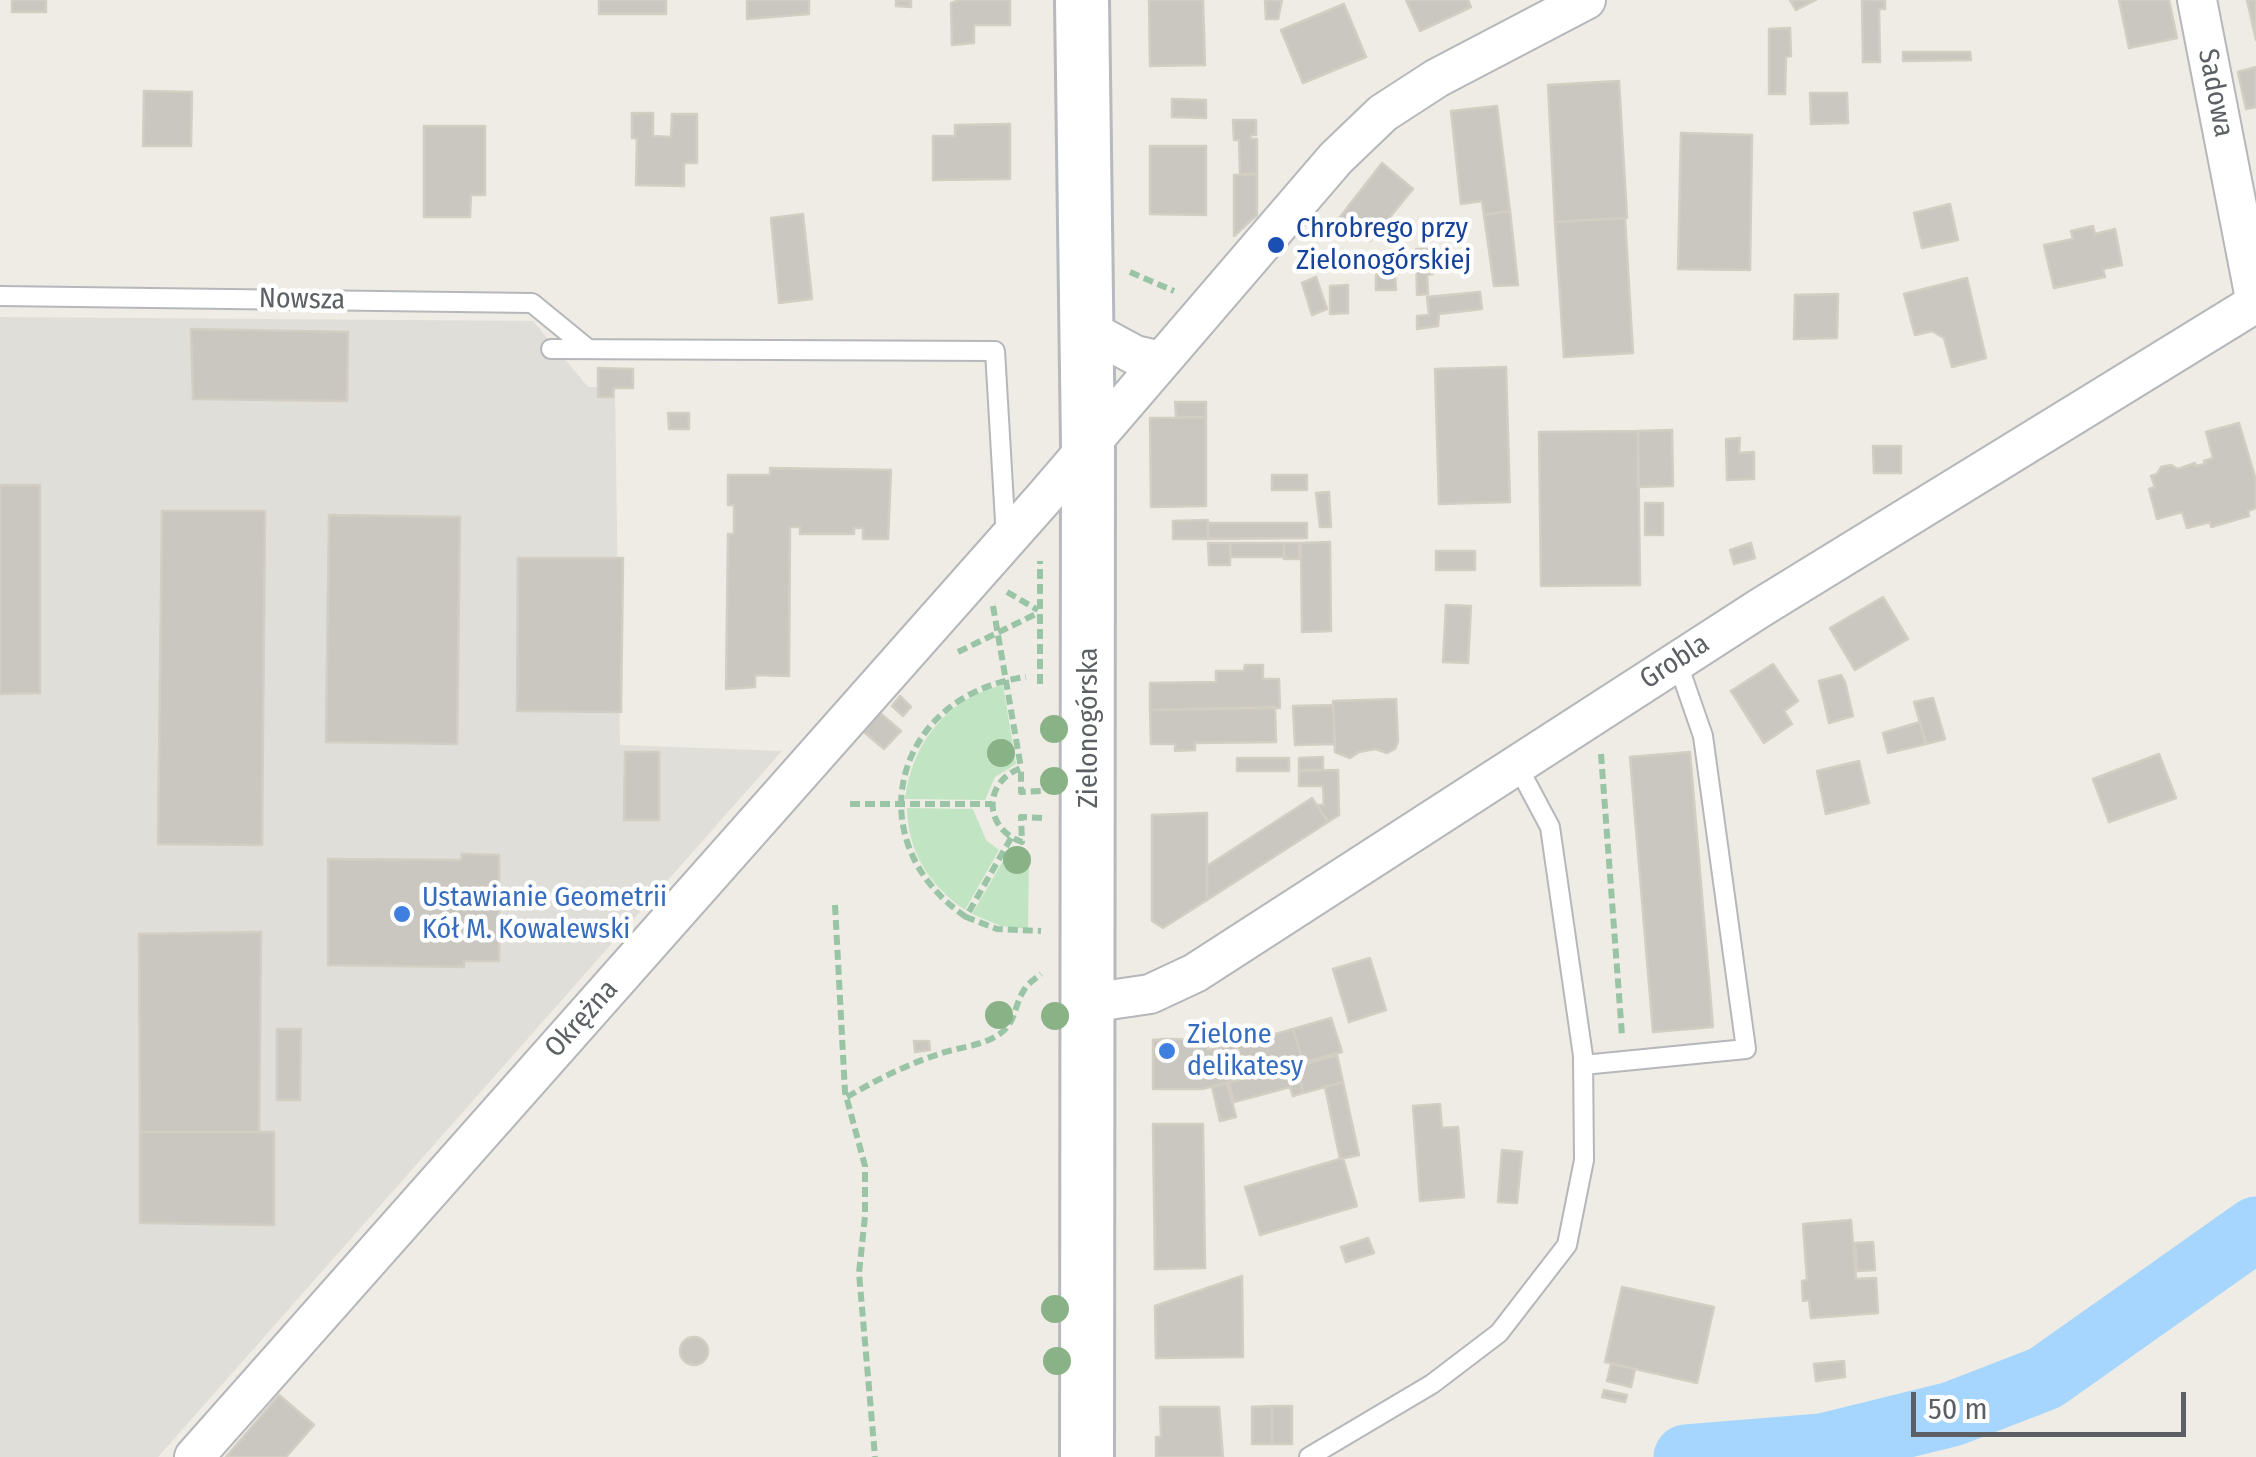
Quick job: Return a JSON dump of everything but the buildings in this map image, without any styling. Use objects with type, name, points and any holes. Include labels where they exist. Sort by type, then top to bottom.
[{"type":"street","name":"Zielonogórska","points":[[1082,0],[1088,446],[1087,1457]]},
{"type":"street","name":"Okrężna","points":[[194,1457],[982,577],[1006,538],[1336,158],[1383,113],[1436,78],[1586,0]]},
{"type":"street","name":"Sadowa","points":[[2197,0],[2256,304]]},
{"type":"street","name":"Grobla","points":[[1089,1004],[1150,994],[1195,973],[1677,661],[2256,304]]},
{"type":"street","points":[[1087,329],[1135,355],[1160,361]]},
{"type":"lane","name":"Nowsza","points":[[0,296],[532,303],[587,348]]},
{"type":"lane","points":[[550,348],[995,351],[1006,538]]},
{"type":"lane","points":[[1584,1066],[1746,1049],[1706,753],[1677,661]]},
{"type":"lane","points":[[1308,1457],[1432,1384],[1499,1333],[1567,1245],[1584,1160],[1584,1066],[1550,828],[1517,764]]},
{"type":"path","points":[[982,577],[1038,610]]},
{"type":"path","points":[[982,577],[1006,680],[1021,768],[1021,792],[1042,791]]},
{"type":"path","points":[[1026,677],[967,694],[936,718],[913,755],[901,803],[905,834],[919,871],[936,894],[966,917],[996,929],[1041,931]]},
{"type":"path","points":[[1600,750],[1624,1062]]},
{"type":"path","points":[[1021,768],[1003,778],[996,788],[992,804],[996,824],[1022,842],[1022,817],[1042,818]]},
{"type":"path","points":[[850,804],[992,804]]},
{"type":"path","points":[[966,917],[1011,838]]},
{"type":"path","points":[[835,905],[840,1040],[847,1097],[865,1166],[859,1272],[874,1457]]},
{"type":"path","points":[[847,1097],[882,1076],[926,1058],[997,1036],[1017,1016],[1026,986],[1041,974]]},
{"type":"shaded area","points":[[0,317],[533,321],[588,387],[615,387],[620,745],[782,751],[158,1457],[0,1457]]},
{"type":"green space","points":[[1003,685],[1016,764],[995,777],[985,800],[905,799],[915,759],[936,726],[965,700]]},
{"type":"green space","points":[[907,808],[973,809],[986,840],[999,850],[965,910],[941,890],[923,866],[911,839]]},
{"type":"green space","points":[[1007,854],[1029,859],[1028,929],[1001,926],[972,914]]},
{"type":"waterway","points":[[1686,1457],[1822,1446],[1952,1414],[2045,1378],[2256,1229]]},
{"type":"place","name":"Chrobrego przy Zielonogórskiej","points":[[1276,245]]},
{"type":"place","name":"Ustawianie Geometrii Kół M. Kowalewski","points":[[402,914]]},
{"type":"place","name":"Zielone delikatesy","points":[[1167,1051]]}]
